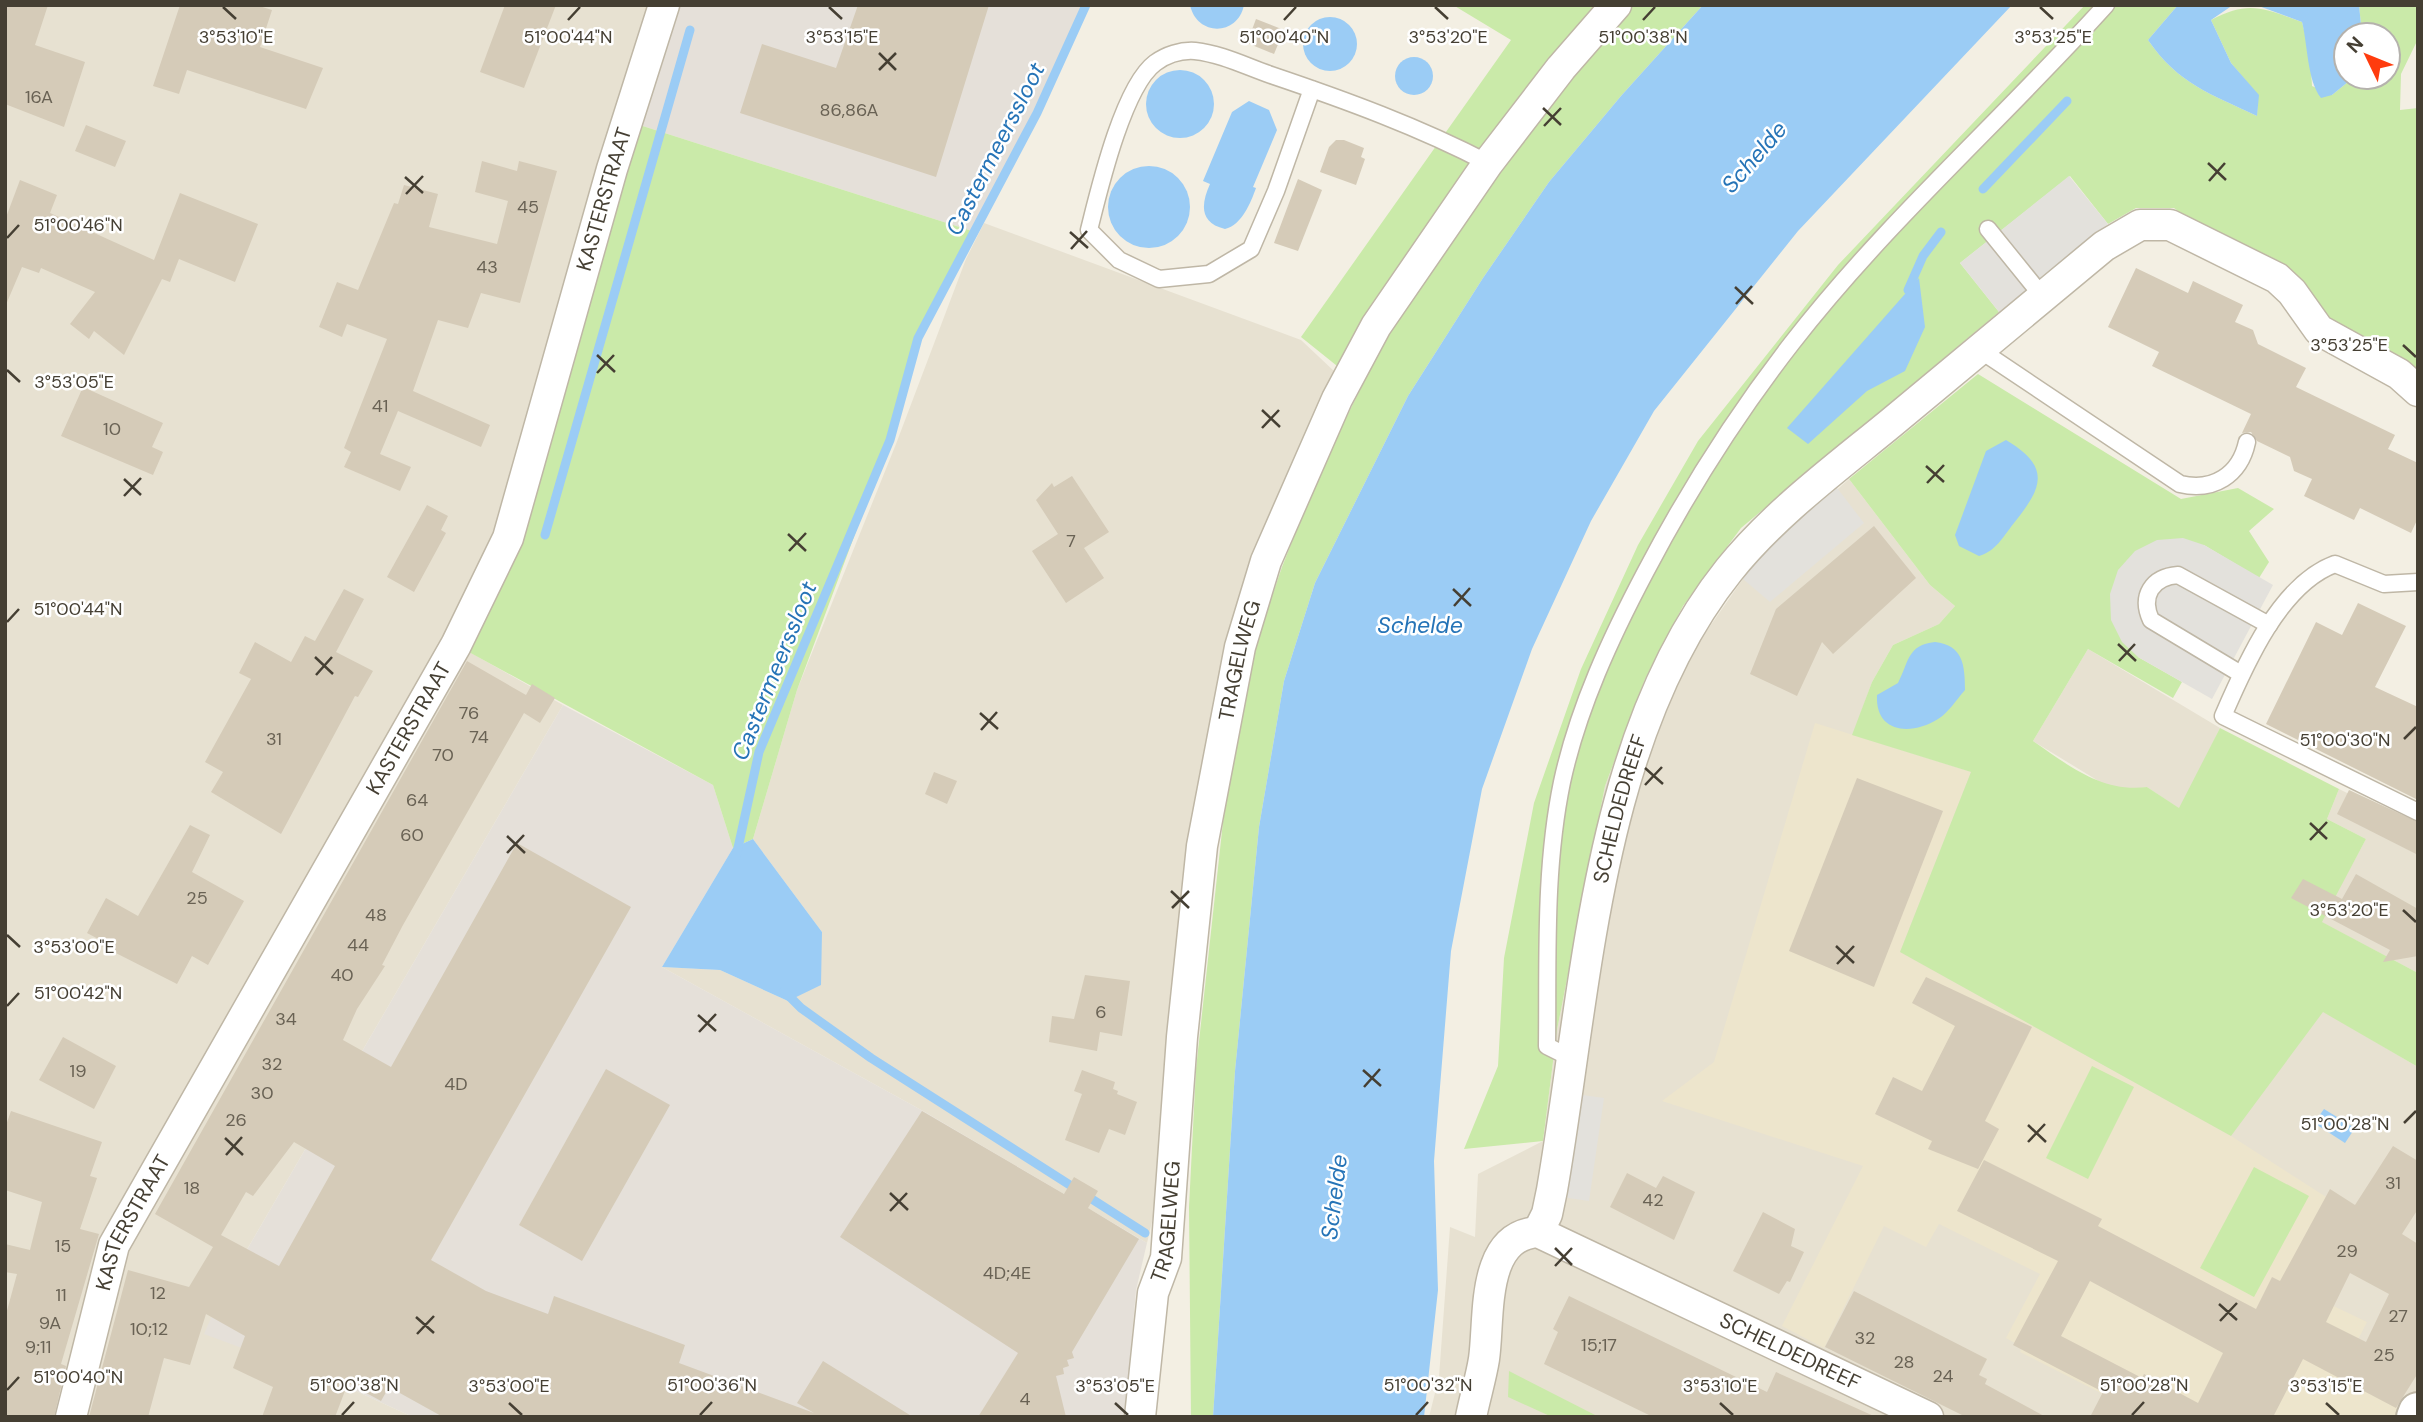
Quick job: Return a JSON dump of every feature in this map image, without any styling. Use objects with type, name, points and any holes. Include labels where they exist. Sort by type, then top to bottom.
[{"type":"street","name":"KASTERSTRAAT","points":[[71,1417],[114,1245],[456,645],[508,538],[611,169],[664,5]]},
{"type":"street","name":"TRAGELWEG","points":[[1140,1417],[1153,1293],[1166,1258],[1182,1037],[1202,846],[1240,647],[1266,561],[1337,399],[1376,326],[1488,163],[1560,68],[1616,5]]},
{"type":"street","name":"SCHELDEDREEF","points":[[1928,1417],[1538,1232],[1547,1214],[1552,1190],[1571,1058],[1621,791],[1661,686],[1698,615],[1753,540],[2104,246],[2140,225],[2170,225],[2277,278],[2292,292],[2319,330],[2399,374],[2418,391]]},
{"type":"street","points":[[1471,1417],[1484,1359],[1494,1268],[1510,1243],[1525,1233],[1538,1232]]},
{"type":"lane","points":[[1571,1058],[1547,1046],[1550,856],[1563,780],[1577,731],[1597,673],[1623,615],[1681,505],[1736,418],[1793,341],[1869,253],[2106,5]]},
{"type":"lane","points":[[1312,89],[1276,191],[1251,249],[1209,274],[1159,279],[1119,260],[1089,230],[1105,165],[1142,75],[1170,54],[1191,50],[1221,55],[1312,89],[1442,139],[1488,163]]},
{"type":"lane","points":[[1987,229],[2043,298]]},
{"type":"lane","points":[[1980,350],[2180,484],[2197,488],[2217,484],[2231,474],[2244,454],[2246,442]]},
{"type":"lane","points":[[2418,582],[2384,584],[2335,564],[2315,571],[2297,588],[2269,625],[2241,674],[2223,716],[2418,812]]},
{"type":"lane","points":[[2241,674],[2151,620],[2146,599],[2150,589],[2157,580],[2178,575],[2269,625]]},
{"type":"shaded area","points":[[5,5],[663,5],[508,538],[457,645],[563,705],[223,1291],[347,1387],[413,1417],[5,1417]]},
{"type":"shaded area","points":[[664,5],[1084,5],[975,232],[627,121]]},
{"type":"shaded area","points":[[2069,176],[2108,224],[1999,312],[1960,263]]},
{"type":"shaded area","points":[[984,223],[1301,340],[1335,372],[1265,561],[1147,1243],[923,1111],[662,967],[720,970],[788,1001],[822,932],[753,839],[797,690],[896,444],[966,259]]},
{"type":"shaded area","points":[[1849,479],[1930,585],[1955,606],[1939,624],[1893,645],[1872,682],[1853,735],[1971,772],[2323,1011],[2418,1067],[2418,1417],[1429,1417],[1439,1377],[1450,1227],[1475,1237],[1478,1174],[1543,1141],[1557,1030],[1605,786],[1645,679],[1663,644],[1690,655],[1752,566]]},
{"type":"shaded area","points":[[1834,484],[1864,523],[1770,602],[1736,573]]},
{"type":"shaded area","points":[[2183,538],[2204,545],[2273,585],[2212,699],[2138,657],[2122,642],[2111,620],[2110,594],[2118,570],[2135,551],[2157,540]]},
{"type":"shaded area","points":[[2088,649],[2220,728],[2180,809],[2147,787],[2127,790],[2105,785],[2033,741]]},
{"type":"shaded area","points":[[563,705],[713,785],[733,848],[662,967],[923,1111],[1147,1243],[1136,1290],[1125,1417],[413,1417],[347,1387],[204,1334],[223,1291]]},
{"type":"shaded area","points":[[1815,723],[1971,772],[1900,952],[2231,1136],[2345,1209],[2298,1289],[2367,1322],[2342,1371],[2407,1413],[2404,1417],[2148,1417],[2020,1352],[2022,1347],[2006,1338],[2040,1274],[1939,1224],[1926,1247],[1884,1226],[1824,1348],[1782,1326],[1863,1166],[1662,1101],[1714,1062]]},
{"type":"shaded area","points":[[2339,789],[2418,828],[2418,973],[2321,922],[2366,839],[2327,819]]},
{"type":"shaded area","points":[[1576,1094],[1604,1098],[1589,1201],[1561,1197]]},
{"type":"green space","points":[[1453,5],[1703,5],[1621,96],[1549,182],[1483,278],[1408,396],[1315,583],[1284,681],[1259,827],[1235,1071],[1213,1417],[1191,1417],[1189,1207],[1196,1069],[1223,822],[1254,649],[1282,567],[1321,468],[1362,386],[1301,337],[1511,40]]},
{"type":"green space","points":[[2085,5],[2178,5],[2148,40],[2159,55],[2184,78],[2210,94],[2257,116],[2258,95],[2231,63],[2211,20],[2246,8],[2266,10],[2302,22],[2310,54],[2312,86],[2332,95],[2337,91],[2401,91],[2400,110],[2418,108],[2418,373],[2337,328],[2174,208],[2136,208],[2108,224],[2070,176],[1960,263],[1999,312],[1741,528],[1683,606],[1645,679],[1605,786],[1557,1030],[1543,1141],[1464,1149],[1498,1066],[1504,958],[1534,803],[1581,669],[1638,545],[1698,441],[1838,265]]},
{"type":"green space","points":[[2359,5],[2418,5],[2418,39],[2402,72],[2402,21],[2361,21]]},
{"type":"green space","points":[[627,121],[975,232],[918,338],[890,440],[797,690],[753,839],[733,848],[713,785],[456,645],[508,538]]},
{"type":"green space","points":[[1978,374],[2181,499],[2238,488],[2274,509],[2249,531],[2269,562],[2259,578],[2204,545],[2138,657],[2182,682],[2173,698],[2088,649],[2033,741],[2086,775],[2115,786],[2147,787],[2179,808],[2220,728],[2339,789],[2327,819],[2366,839],[2322,922],[2418,973],[2418,1067],[2323,1012],[2231,1136],[1900,952],[1971,772],[1852,735],[1872,682],[1893,645],[1939,624],[1955,606],[1930,585],[1849,479]]},
{"type":"green space","points":[[2092,1066],[2134,1087],[2088,1179],[2046,1158]]},
{"type":"green space","points":[[2254,1167],[2309,1196],[2254,1297],[2200,1268]]},
{"type":"green space","points":[[1509,1371],[1599,1417],[1552,1417],[1508,1397]]},
{"type":"water","points":[[1190,5],[1244,5],[1234,23],[1217,29],[1201,23]]},
{"type":"water","name":"Schelde","points":[[1703,5],[2012,5],[1798,231],[1654,411],[1591,521],[1532,649],[1482,789],[1451,951],[1434,1161],[1438,1290],[1424,1417],[1213,1417],[1235,1071],[1259,827],[1284,681],[1315,583],[1408,396],[1483,278],[1549,182],[1621,96]]},
{"type":"water","points":[[2178,5],[2233,5],[2211,20],[2231,63],[2259,95],[2257,116],[2210,94],[2184,78],[2159,55],[2148,40]]},
{"type":"water","points":[[2256,5],[2359,5],[2361,21],[2332,21],[2332,91],[2337,91],[2332,95],[2321,98],[2316,91],[2310,72],[2302,22]]},
{"type":"water","points":[[1330,17],[1349,25],[1357,44],[1349,63],[1330,71],[1311,63],[1303,44],[1311,25]]},
{"type":"water","points":[[1414,57],[1427,63],[1433,76],[1427,89],[1414,95],[1401,89],[1395,76],[1401,63]]},
{"type":"water","points":[[1180,70],[1193,73],[1204,80],[1211,91],[1214,104],[1211,117],[1204,128],[1193,135],[1180,138],[1167,135],[1156,128],[1149,117],[1146,104],[1149,91],[1156,80],[1167,73]]},
{"type":"water","points":[[1249,101],[1269,110],[1277,130],[1253,187],[1256,188],[1248,206],[1236,223],[1225,229],[1206,217],[1204,205],[1210,184],[1203,181],[1232,112]]},
{"type":"water","points":[[1141,166],[1157,166],[1172,173],[1183,184],[1190,199],[1187,223],[1178,236],[1157,248],[1141,248],[1126,241],[1115,230],[1108,215],[1108,199],[1115,184],[1126,173]]},
{"type":"water","points":[[1919,278],[1925,327],[1905,371],[1867,391],[1808,444],[1787,428]]},
{"type":"water","points":[[2006,440],[2030,459],[2038,478],[2036,488],[2024,510],[1999,543],[1979,556],[1959,546],[1955,535],[1986,451]]},
{"type":"water","points":[[1935,642],[1952,647],[1957,652],[1963,665],[1965,690],[1945,713],[1928,724],[1906,729],[1888,724],[1878,708],[1877,695],[1898,683],[1914,651]]},
{"type":"water","points":[[753,839],[822,932],[821,985],[788,1001],[720,970],[662,967],[733,848]]},
{"type":"water","points":[[2324,1109],[2355,1128],[2345,1143],[2314,1123]]},
{"type":"building","points":[[5,5],[48,5],[35,45],[85,62],[64,127],[5,104]]},
{"type":"building","points":[[180,5],[256,5],[272,10],[260,47],[323,68],[306,109],[187,70],[179,94],[153,86]]},
{"type":"building","points":[[505,5],[556,5],[524,88],[480,72]]},
{"type":"building","points":[[858,5],[989,5],[936,177],[740,113],[762,44],[836,68]]},
{"type":"building","points":[[1256,19],[1284,30],[1274,54],[1247,43]]},
{"type":"building","points":[[86,125],[126,141],[115,167],[75,151]]},
{"type":"building","points":[[1336,140],[1344,140],[1364,148],[1361,157],[1365,159],[1356,185],[1320,172],[1329,147]]},
{"type":"building","points":[[482,161],[517,171],[519,161],[557,171],[520,303],[481,293],[468,328],[438,320],[413,391],[490,425],[481,447],[398,411],[380,454],[411,467],[400,491],[344,467],[351,452],[344,448],[387,339],[347,324],[342,337],[319,327],[337,282],[358,290],[394,203],[398,204],[404,185],[438,194],[429,227],[497,244],[508,201],[475,192]]},
{"type":"building","points":[[1298,179],[1322,190],[1298,251],[1274,243]]},
{"type":"building","points":[[20,180],[57,195],[50,213],[154,260],[180,193],[258,224],[235,282],[179,259],[170,282],[162,279],[124,355],[94,331],[89,339],[70,324],[95,292],[41,268],[39,273],[22,267],[5,307],[5,220]]},
{"type":"building","points":[[2136,268],[2188,293],[2193,281],[2243,305],[2235,322],[2253,330],[2258,344],[2306,368],[2296,387],[2395,435],[2388,449],[2418,463],[2418,518],[2411,533],[2360,508],[2354,520],[2304,496],[2312,479],[2294,471],[2290,457],[2257,441],[2251,432],[2242,433],[2251,414],[2152,366],[2159,352],[2108,327]]},
{"type":"building","points":[[83,387],[163,423],[152,447],[163,452],[153,475],[61,436]]},
{"type":"building","points":[[1072,476],[1109,532],[1084,548],[1104,578],[1066,603],[1032,551],[1058,534],[1036,500],[1052,483],[1054,487]]},
{"type":"building","points":[[427,505],[448,516],[441,530],[446,533],[414,592],[387,577]]},
{"type":"building","points":[[1874,526],[1916,578],[1833,654],[1822,642],[1797,696],[1750,674],[1776,609]]},
{"type":"building","points":[[344,589],[364,599],[336,652],[373,671],[358,697],[355,696],[281,834],[211,792],[223,772],[205,762],[251,679],[239,673],[255,642],[291,662],[305,636],[315,641]]},
{"type":"building","points":[[2358,603],[2406,626],[2375,687],[2418,707],[2418,800],[2266,724],[2316,622],[2342,635]]},
{"type":"building","points":[[467,661],[526,695],[532,684],[555,698],[540,723],[524,713],[403,925],[382,965],[385,966],[357,1009],[343,1040],[391,1067],[517,843],[631,907],[431,1260],[486,1291],[548,1314],[554,1296],[685,1345],[679,1363],[814,1413],[797,1403],[823,1361],[913,1417],[443,1417],[389,1387],[381,1401],[348,1383],[335,1417],[262,1417],[273,1387],[233,1368],[245,1336],[206,1314],[190,1365],[164,1358],[148,1417],[89,1417],[128,1270],[189,1287],[213,1247],[155,1214]],"holes":[[[294,1142],[335,1166],[279,1266],[221,1235],[246,1192],[253,1196]]]},
{"type":"building","points":[[934,772],[957,781],[947,804],[925,794]]},
{"type":"building","points":[[1857,778],[1943,811],[1874,987],[1789,951]]},
{"type":"building","points":[[2349,790],[2418,822],[2418,855],[2337,814]]},
{"type":"building","points":[[190,825],[210,835],[192,872],[244,901],[208,965],[192,956],[177,984],[102,946],[104,942],[87,933],[106,898],[138,916]]},
{"type":"building","points":[[2356,874],[2418,909],[2418,956],[2383,962],[2390,950],[2291,898],[2303,879],[2342,899]]},
{"type":"building","points":[[1085,975],[1130,981],[1122,1036],[1100,1032],[1097,1051],[1049,1042],[1052,1016],[1074,1019]]},
{"type":"building","points":[[1926,977],[2032,1027],[1985,1121],[1999,1129],[1978,1169],[1928,1149],[1932,1141],[1875,1114],[1893,1077],[1922,1091],[1955,1026],[1912,1003]]},
{"type":"building","points":[[63,1037],[116,1066],[94,1109],[39,1080]]},
{"type":"building","points":[[606,1069],[670,1105],[582,1261],[519,1225]]},
{"type":"building","points":[[1082,1070],[1115,1082],[1113,1089],[1118,1091],[1117,1094],[1137,1102],[1125,1135],[1109,1129],[1099,1153],[1065,1140],[1082,1094],[1074,1091]]},
{"type":"building","points":[[11,1111],[102,1142],[90,1176],[97,1178],[80,1229],[99,1234],[61,1364],[66,1366],[54,1417],[5,1417],[5,1318],[17,1274],[5,1272],[5,1244],[30,1250],[42,1202],[5,1190],[5,1128]]},
{"type":"building","points":[[922,1111],[1064,1194],[1074,1177],[1098,1191],[1088,1208],[1139,1239],[1072,1352],[1074,1358],[1067,1360],[1069,1366],[1063,1368],[1064,1374],[1056,1376],[1066,1417],[978,1417],[1018,1353],[840,1237]]},
{"type":"building","points":[[2393,1146],[2418,1161],[2418,1209],[2402,1234],[2418,1244],[2418,1373],[2396,1408],[2303,1359],[2273,1417],[2090,1417],[2103,1392],[2013,1345],[2058,1261],[1957,1211],[1984,1160],[2102,1219],[2098,1226],[2256,1309],[2272,1277],[2280,1281],[2330,1189],[2355,1205]],"holes":[[[2350,1273],[2389,1294],[2366,1342],[2326,1322]],[[2090,1281],[2223,1353],[2198,1403],[2144,1374],[2142,1378],[2061,1336]]]},
{"type":"building","points":[[1627,1173],[1656,1188],[1663,1176],[1695,1192],[1674,1240],[1610,1207]]},
{"type":"building","points":[[1763,1212],[1795,1229],[1791,1246],[1804,1252],[1790,1282],[1787,1281],[1779,1294],[1733,1271]]},
{"type":"building","points":[[1854,1291],[1987,1359],[1979,1375],[1987,1379],[1985,1384],[2046,1417],[1966,1417],[1825,1347]]},
{"type":"building","points":[[1569,1296],[1767,1392],[1776,1372],[1876,1417],[1653,1417],[1544,1364],[1558,1332],[1553,1329]]},
{"type":"waterway","name":"Castermeerssloot","points":[[736,857],[759,752],[890,440],[918,338],[1037,113],[1086,5]]},
{"type":"waterway","points":[[545,535],[690,30]]},
{"type":"waterway","points":[[1983,189],[2067,101]]},
{"type":"waterway","points":[[1908,290],[1923,256],[1941,232]]},
{"type":"waterway","name":"Castermeerssloot","points":[[784,991],[801,1008],[871,1058],[1145,1233]]}]
